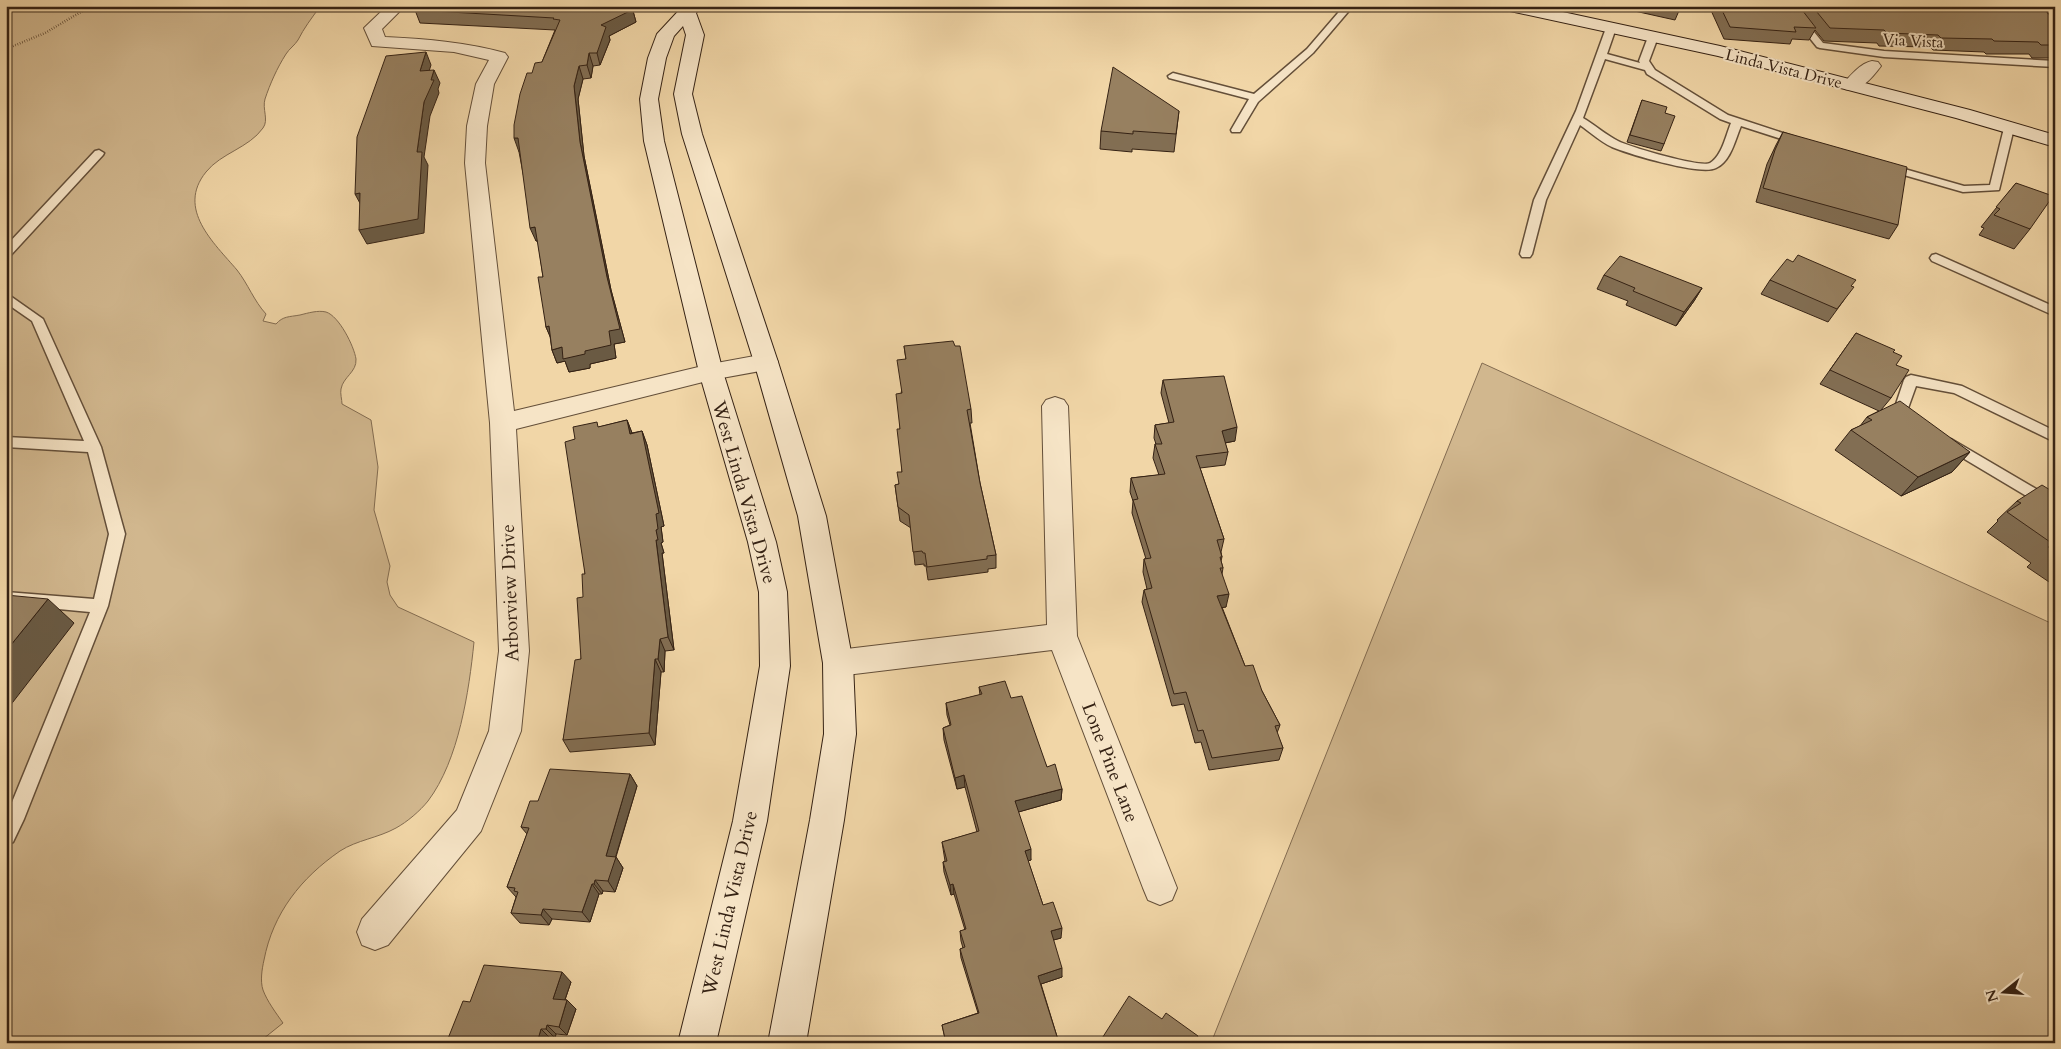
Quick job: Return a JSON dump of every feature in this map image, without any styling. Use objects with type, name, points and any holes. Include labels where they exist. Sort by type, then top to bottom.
[{"type":"street","name":"Arborview Drive","points":[[375,932],[469,820],[505,731],[514,651],[503,424],[475,163],[478,126],[486,84],[499,57],[476,49],[378,42],[373,28],[397,6]]},
{"type":"street","name":"Linda Vista Drive","points":[[1510,6],[1720,51],[2055,141]]},
{"type":"street","name":"West Linda Vista Drive","points":[[690,9],[695,35],[683,94],[692,134],[766,362],[812,516],[838,664],[840,734],[826,828],[787,1043]]},
{"type":"street","name":"West Linda Vista Drive","points":[[690,9],[666,34],[657,58],[648,100],[654,141],[712,372],[762,542],[773,592],[775,666],[750,821],[697,1043]]},
{"type":"street","points":[[1852,85],[1872,66]]},
{"type":"street","points":[[503,424],[712,372],[766,362]]},
{"type":"street","name":"Lone Pine Lane","points":[[1055,406],[1062,636],[1160,888]]},
{"type":"street","points":[[838,664],[1062,636]]},
{"type":"lane","points":[[1236,130],[1256,98],[1310,51],[1349,6]]},
{"type":"lane","name":"Via Vista","points":[[1788,6],[1820,45],[1884,54],[2055,64]]},
{"type":"lane","points":[[1526,254],[1540,200],[1578,119],[1611,28]]},
{"type":"lane","points":[[1653,37],[1644,61],[1651,72],[1724,118],[1809,144]]},
{"type":"lane","points":[[1601,55],[1648,68]]},
{"type":"lane","points":[[1173,76],[1256,98]]},
{"type":"lane","points":[[1578,119],[1615,144],[1702,168],[1713,166],[1724,157],[1737,122]]},
{"type":"lane","points":[[1880,164],[1964,189],[1995,188],[2009,128]]},
{"type":"lane","points":[[6,253],[99,154]]},
{"type":"lane","points":[[1936,258],[2055,312]]},
{"type":"lane","points":[[6,297],[37,319],[94,447],[116,534],[100,606],[11,818],[6,836]]},
{"type":"lane","points":[[1916,423],[1900,413],[1911,380],[1957,389],[2055,437]]},
{"type":"lane","points":[[1940,438],[2055,507]]},
{"type":"lane","points":[[6,442],[94,447]]},
{"type":"lane","points":[[6,598],[100,606]]},
{"type":"path","points":[[6,49],[45,33],[91,6]]},
{"type":"shaded area","points":[[6,6],[318,6],[319,8],[297,42],[286,54],[274,76],[265,99],[265,125],[250,141],[219,160],[206,172],[198,186],[195,199],[197,212],[209,237],[237,270],[266,314],[263,321],[276,324],[286,317],[323,311],[331,315],[341,325],[349,339],[356,359],[356,364],[342,385],[342,404],[371,420],[378,467],[374,510],[390,566],[387,582],[390,595],[398,607],[474,642],[469,682],[455,746],[448,766],[428,801],[400,826],[340,851],[301,885],[282,912],[268,943],[261,979],[265,994],[283,1023],[258,1043],[6,1043]]},
{"type":"shaded area","points":[[1482,363],[2055,625],[2055,1043],[1211,1043]]},
{"type":"building","points":[[418,6],[624,6],[632,10],[601,25],[606,27],[597,53],[589,53],[587,65],[579,66],[574,86],[580,142],[607,277],[620,329],[609,331],[611,345],[585,351],[585,354],[563,359],[562,347],[552,350],[549,326],[546,327],[538,277],[543,277],[535,227],[530,228],[518,138],[514,138],[514,125],[520,94],[527,73],[532,73],[535,63],[542,62],[560,20],[554,18],[415,10]]},
{"type":"building","points":[[1720,6],[1799,6],[1816,28],[1794,27],[1796,32],[1730,27]]},
{"type":"building","points":[[1812,6],[2040,6],[2055,20],[2055,45],[2041,45],[2038,42],[1994,41],[1992,39],[1941,38],[1938,35],[1887,33],[1884,30],[1830,28]]},
{"type":"building","points":[[426,52],[420,71],[434,70],[431,80],[434,80],[424,102],[417,152],[422,152],[418,219],[359,230],[360,193],[355,194],[357,137],[386,56]]},
{"type":"building","points":[[1113,67],[1179,111],[1176,134],[1133,131],[1133,134],[1101,131]]},
{"type":"building","points":[[1642,100],[1667,107],[1665,113],[1675,116],[1664,144],[1630,135]]},
{"type":"building","points":[[1783,132],[1907,167],[1898,225],[1763,188]]},
{"type":"building","points":[[2016,183],[2053,196],[2030,229],[1994,215],[2000,209],[1996,207]]},
{"type":"building","points":[[1798,255],[1856,280],[1851,286],[1854,287],[1837,309],[1770,280],[1787,259],[1793,262]]},
{"type":"building","points":[[1620,256],[1702,288],[1684,312],[1633,291],[1635,288],[1604,275]]},
{"type":"building","points":[[1856,333],[1895,350],[1893,352],[1902,356],[1896,365],[1909,370],[1891,398],[1830,370]]},
{"type":"building","points":[[953,341],[955,346],[960,346],[971,409],[967,410],[980,483],[996,555],[987,556],[987,559],[927,567],[925,553],[922,551],[913,552],[909,515],[898,507],[895,485],[899,484],[897,472],[902,472],[897,429],[900,429],[896,394],[902,393],[897,360],[906,359],[904,346]]},
{"type":"building","points":[[1224,376],[1237,427],[1222,431],[1228,452],[1196,456],[1224,539],[1217,540],[1222,557],[1220,557],[1223,568],[1220,568],[1229,594],[1217,596],[1245,666],[1253,665],[1262,691],[1280,725],[1275,726],[1283,748],[1212,758],[1203,730],[1198,731],[1186,692],[1174,694],[1144,590],[1152,588],[1144,559],[1151,558],[1133,500],[1138,499],[1131,478],[1165,474],[1155,444],[1162,444],[1155,425],[1174,422],[1163,380]]},
{"type":"building","points":[[1900,401],[1970,452],[1918,477],[1851,430],[1872,420],[1867,417]]},
{"type":"building","points":[[627,420],[630,434],[642,431],[659,513],[656,514],[658,540],[656,540],[668,637],[660,639],[658,659],[655,659],[649,733],[563,740],[575,660],[581,659],[577,598],[583,597],[582,574],[585,574],[565,442],[575,439],[573,427],[597,422],[598,427]]},
{"type":"building","points":[[2042,485],[2055,493],[2055,552],[2048,547],[2053,544],[2007,512],[2021,503],[2017,501]]},
{"type":"building","points":[[6,595],[48,599],[6,651]]},
{"type":"building","points":[[1005,681],[1011,698],[1022,696],[1047,767],[1055,764],[1062,789],[1015,801],[1031,849],[1025,851],[1043,905],[1053,902],[1062,928],[1051,931],[1062,968],[1038,976],[1059,1043],[946,1043],[942,1025],[979,1013],[960,949],[965,947],[960,931],[966,929],[953,884],[950,885],[943,862],[947,861],[942,842],[979,831],[964,775],[955,778],[943,728],[951,725],[946,703],[982,694],[979,687]]},
{"type":"building","points":[[550,769],[630,774],[606,856],[616,857],[608,881],[595,880],[594,884],[592,884],[582,912],[543,909],[541,915],[511,913],[518,892],[514,891],[515,888],[507,887],[529,828],[521,827],[530,801],[538,801]]},
{"type":"building","points":[[484,965],[562,972],[553,999],[567,1000],[559,1027],[547,1025],[546,1029],[541,1029],[537,1043],[456,1043],[447,1041],[463,1001],[470,1002]]},
{"type":"building","points":[[1129,996],[1162,1019],[1166,1013],[1198,1036],[1194,1043],[1099,1043]]}]
